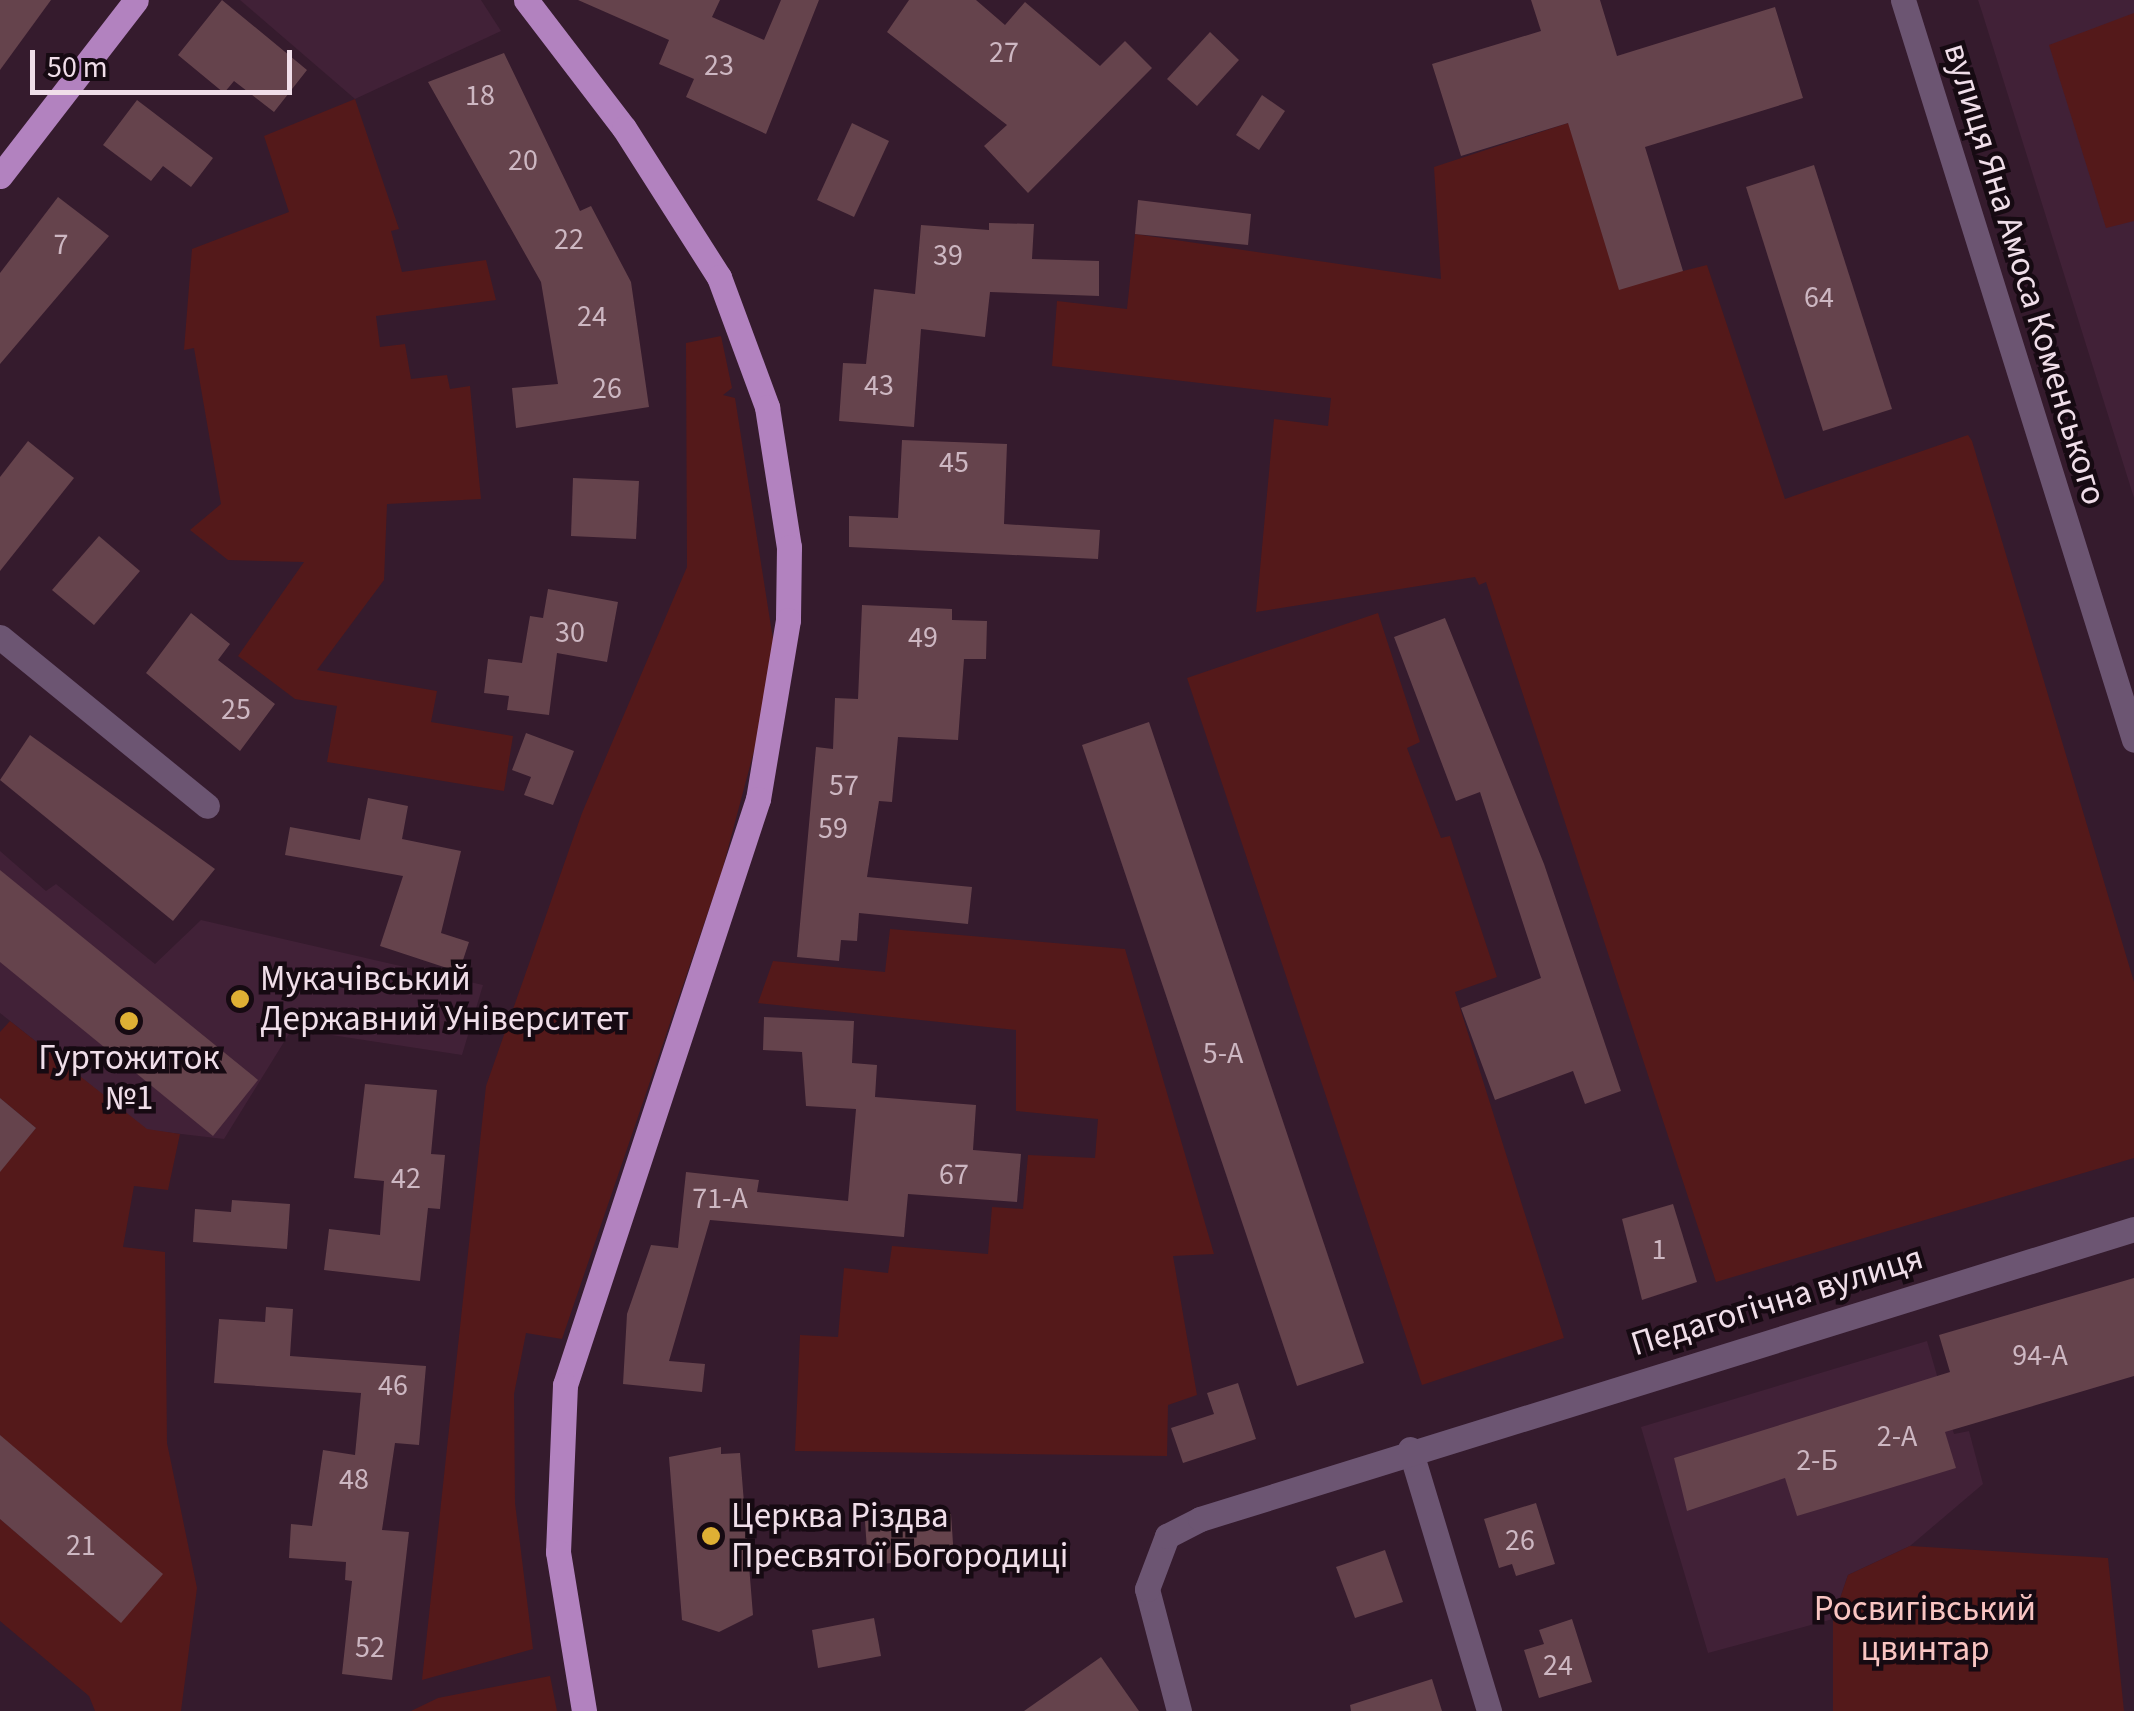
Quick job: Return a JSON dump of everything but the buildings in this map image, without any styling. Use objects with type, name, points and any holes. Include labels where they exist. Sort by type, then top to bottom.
[{"type":"main road","points":[[0,176],[136,0]]},
{"type":"main road","points":[[526,0],[624,128],[719,278],[767,407],[789,546],[788,620],[758,800],[566,1385],[558,1552],[584,1711]]},
{"type":"street","name":"вулиця Яна Амоса Коменського","points":[[1903,0],[2134,740]]},
{"type":"street","points":[[0,638],[207,806]]},
{"type":"street","name":"Педагогічна вулиця","points":[[1180,1711],[1147,1588],[1167,1536],[1410,1449],[2134,1229]]},
{"type":"street","points":[[1410,1449],[1489,1711]]},
{"type":"shaded area","points":[[240,0],[481,0],[501,31],[355,99]]},
{"type":"shaded area","points":[[1978,0],[2134,0],[2134,498],[1982,12]]},
{"type":"shaded area","name":"Мукачівський Державний Університет","points":[[0,851],[46,891],[56,884],[155,964],[201,920],[483,985],[462,1055],[292,1029],[224,1139],[147,1130],[0,1013]]},
{"type":"shaded area","points":[[1927,1341],[1954,1434],[1969,1431],[1983,1484],[1910,1546],[1848,1575],[1833,1619],[1708,1653],[1641,1427]]},
{"type":"green space","points":[[2134,13],[2134,221],[2106,228],[2049,45]]},
{"type":"green space","points":[[355,99],[399,229],[391,231],[402,272],[486,260],[496,300],[376,316],[380,347],[405,344],[411,379],[447,375],[450,389],[470,386],[481,499],[387,504],[384,580],[317,670],[437,691],[431,722],[513,736],[504,791],[327,762],[337,706],[295,699],[238,656],[304,562],[228,560],[190,530],[221,504],[194,348],[184,350],[192,249],[289,212],[264,136]]},
{"type":"green space","points":[[1568,123],[1683,271],[1707,265],[1785,499],[1968,435],[1972,441],[2134,982],[2134,1158],[1716,1282],[1486,582],[1479,585],[1475,577],[1256,612],[1274,419],[1328,426],[1331,398],[1052,366],[1057,301],[1127,309],[1135,234],[1441,279],[1434,167]]},
{"type":"green space","points":[[721,336],[732,388],[723,395],[735,398],[775,652],[759,732],[722,871],[562,1339],[526,1333],[514,1394],[515,1503],[533,1649],[422,1680],[486,1086],[582,813],[687,567],[686,343]]},
{"type":"green space","points":[[1378,613],[1420,742],[1407,748],[1441,838],[1450,836],[1497,977],[1455,992],[1564,1338],[1422,1385],[1187,678]]},
{"type":"green space","points":[[890,929],[1125,949],[1214,1254],[1173,1256],[1197,1395],[1168,1405],[1167,1456],[795,1451],[800,1335],[838,1337],[844,1268],[888,1273],[892,1246],[988,1254],[992,1207],[1023,1209],[1028,1155],[1095,1158],[1098,1119],[1016,1111],[1016,1030],[758,1003],[773,961],[885,972]]},
{"type":"green space","points":[[10,1021],[147,1129],[180,1134],[168,1190],[134,1186],[123,1247],[165,1252],[167,1443],[197,1588],[181,1711],[95,1711],[89,1696],[0,1621],[0,1519],[121,1622],[0,1435],[0,1169],[36,1128],[0,1098],[0,1032]]},
{"type":"green space","name":"Росвигівський цвинтар","points":[[1910,1546],[2108,1558],[2124,1711],[1833,1711],[1833,1619],[1848,1575]]},
{"type":"green space","points":[[550,1676],[557,1711],[411,1711],[438,1698]]},
{"type":"place","name":"Мукачівський Державний Університет","points":[[240,999]]},
{"type":"place","name":"Гуртожиток №1","points":[[129,1021]]},
{"type":"place","name":"Церква Різдва Пресвятої Богородиці","points":[[711,1536]]}]
